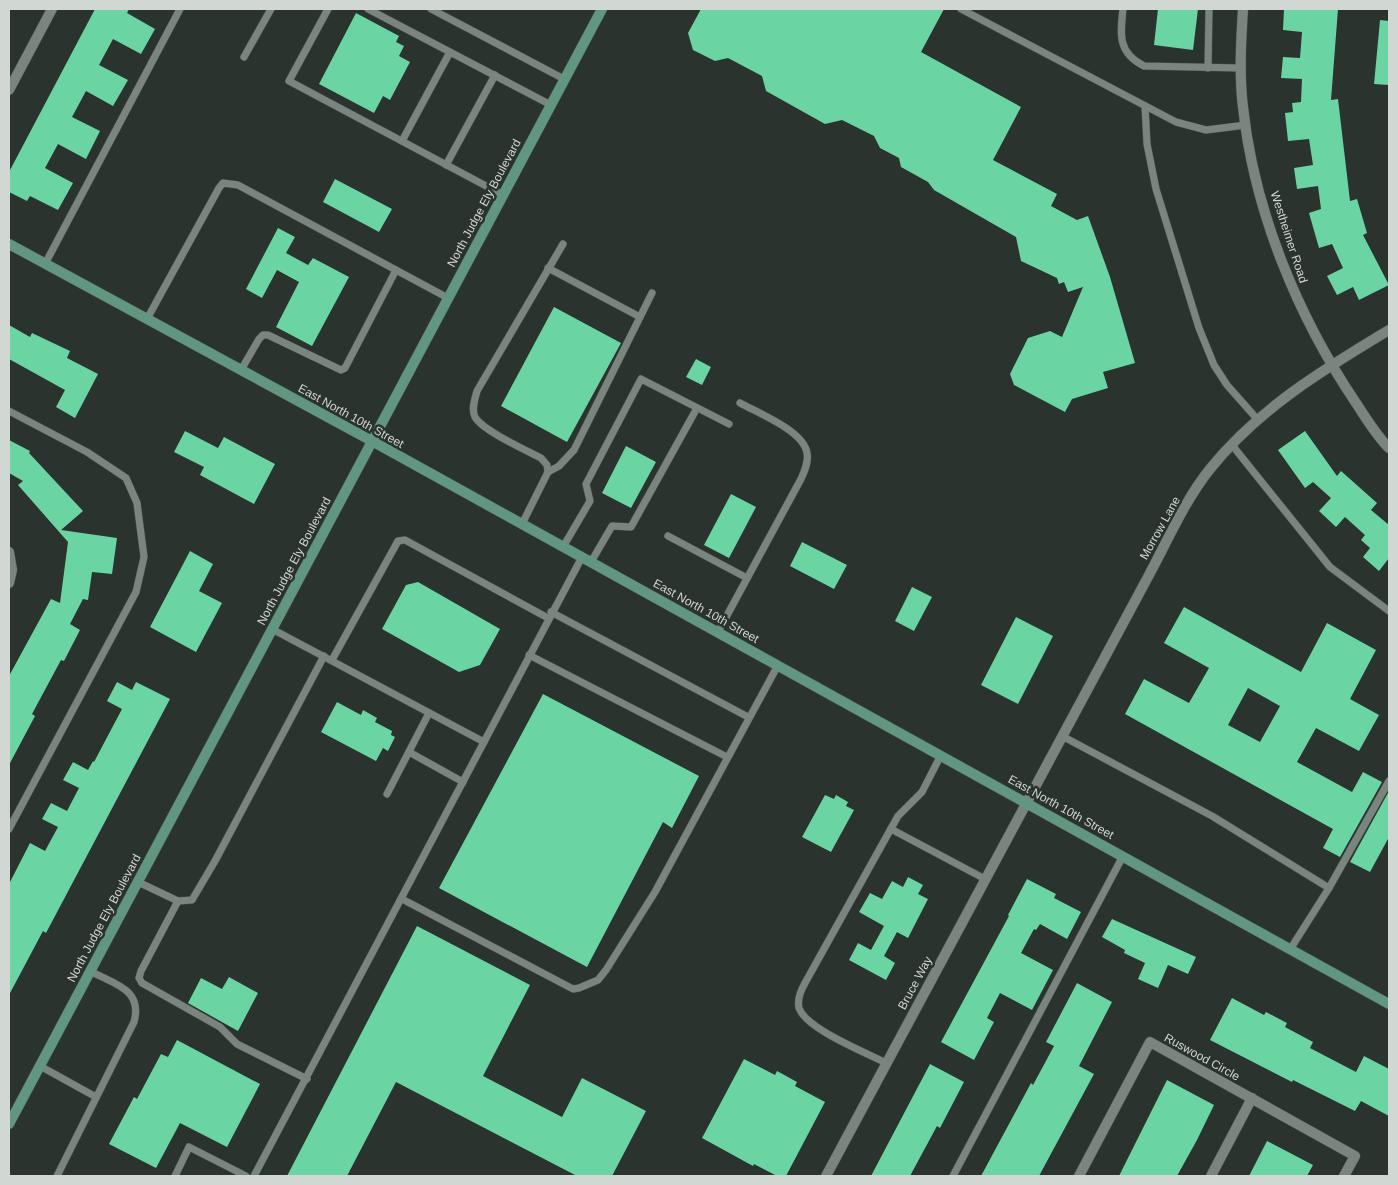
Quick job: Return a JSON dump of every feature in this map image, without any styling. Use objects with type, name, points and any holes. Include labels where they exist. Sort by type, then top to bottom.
[{"type":"main road","name":"North Judge Ely Boulevard","points":[[9,1124],[602,9]]},
{"type":"main road","name":"East North 10th Street","points":[[9,244],[563,546],[1389,1004]]},
{"type":"street","points":[[9,89],[52,9]]},
{"type":"street","name":"Westheimer Road","points":[[1243,9],[1241,68],[1246,125],[1252,162],[1286,274],[1307,322],[1330,365],[1389,448]]},
{"type":"street","name":"Morrow Lane","points":[[1026,802],[1184,510],[1209,470],[1258,420],[1285,397],[1330,365],[1389,330]]},
{"type":"street","points":[[9,552],[12,570],[9,583]]},
{"type":"street","name":"Bruce Way","points":[[826,1176],[1026,802]]},
{"type":"street","name":"Ruswood Circle","points":[[1079,1176],[1150,1042],[1355,1156],[1344,1176]]},
{"type":"street","points":[[1211,1176],[1252,1098]]},
{"type":"lane","points":[[45,264],[180,9]]},
{"type":"lane","points":[[244,57],[271,9]]},
{"type":"lane","points":[[328,9],[289,81],[503,195]]},
{"type":"lane","points":[[368,9],[551,105]]},
{"type":"lane","points":[[431,9],[564,79]]},
{"type":"lane","points":[[961,9],[1190,127],[1206,130],[1246,125]]},
{"type":"lane","points":[[1123,9],[1122,24],[1125,52],[1134,61],[1144,66],[1241,68]]},
{"type":"lane","points":[[1208,68],[1209,9]]},
{"type":"lane","points":[[402,141],[450,52]]},
{"type":"lane","points":[[446,164],[495,75]]},
{"type":"lane","points":[[1146,106],[1147,144],[1156,189],[1199,328],[1214,365],[1227,385],[1258,420]]},
{"type":"lane","points":[[147,319],[223,183],[238,185],[448,298]]},
{"type":"lane","points":[[522,524],[548,472],[547,465],[542,458],[482,425],[475,417],[473,404],[477,390],[563,244]]},
{"type":"lane","points":[[548,268],[640,317]]},
{"type":"lane","points":[[241,370],[259,339],[263,335],[268,334],[342,370],[345,368],[396,270]]},
{"type":"lane","points":[[548,472],[559,466],[574,450],[652,293]]},
{"type":"lane","points":[[563,546],[590,501],[586,484],[642,379],[729,424]]},
{"type":"lane","points":[[718,632],[801,479],[807,453],[801,441],[790,431],[740,403]]},
{"type":"lane","points":[[254,1176],[402,899],[550,615],[612,526],[631,527],[697,408]]},
{"type":"lane","points":[[9,412],[87,452],[126,478],[137,503],[144,557],[136,592],[9,829]]},
{"type":"lane","points":[[1232,445],[1330,567],[1389,611]]},
{"type":"lane","points":[[668,536],[747,578]]},
{"type":"lane","points":[[332,660],[398,541],[405,540],[748,717]]},
{"type":"lane","points":[[272,628],[484,742]]},
{"type":"lane","points":[[529,655],[727,758]]},
{"type":"lane","points":[[138,882],[178,901],[192,900],[324,656]]},
{"type":"lane","points":[[402,899],[573,989],[598,980],[655,892],[748,717],[778,665]]},
{"type":"lane","points":[[387,794],[429,713]]},
{"type":"lane","points":[[1062,736],[1212,816],[1329,888]]},
{"type":"lane","points":[[409,752],[463,782]]},
{"type":"lane","points":[[886,1063],[818,1028],[805,1018],[799,1009],[798,1000],[802,989],[842,915],[891,829],[904,808],[922,792],[941,756]]},
{"type":"lane","points":[[1291,948],[1329,888],[1389,781]]},
{"type":"lane","points":[[891,829],[985,879]]},
{"type":"lane","points":[[953,1176],[1123,856]]},
{"type":"lane","points":[[178,901],[141,971],[139,978],[142,983],[220,1027],[237,1044],[307,1079]]},
{"type":"lane","points":[[57,1176],[134,1022],[138,1009],[136,999],[129,991],[90,971]]},
{"type":"lane","points":[[40,1066],[96,1097]]},
{"type":"lane","points":[[175,1176],[189,1148],[246,1176]]},
{"type":"building","points":[[95,9],[129,9],[127,13],[155,29],[141,54],[113,39],[99,65],[128,80],[113,106],[86,91],[72,117],[100,131],[86,159],[58,144],[45,168],[73,183],[58,210],[30,196],[27,201],[9,192],[9,172]]},
{"type":"building","points":[[701,9],[944,9],[921,52],[1021,107],[993,160],[1057,194],[1051,206],[1077,220],[1088,216],[1110,277],[1135,363],[1103,372],[1108,388],[1072,399],[1065,412],[1014,385],[1010,374],[1028,338],[1050,331],[1062,337],[1083,287],[1068,292],[1064,282],[1059,284],[1057,278],[1021,261],[1016,237],[934,190],[928,182],[901,167],[899,158],[880,148],[874,136],[842,120],[825,124],[766,91],[762,76],[728,58],[715,61],[693,50],[688,33]]},
{"type":"building","points":[[1158,9],[1198,9],[1193,50],[1154,45]]},
{"type":"building","points":[[1284,9],[1338,9],[1331,100],[1338,99],[1350,201],[1357,199],[1367,233],[1363,235],[1389,285],[1359,300],[1353,287],[1337,295],[1327,276],[1343,268],[1332,244],[1319,248],[1309,213],[1321,209],[1318,186],[1297,189],[1294,168],[1313,165],[1309,139],[1288,141],[1285,113],[1293,112],[1292,103],[1301,102],[1302,79],[1281,78],[1283,57],[1300,58],[1302,32],[1283,30]]},
{"type":"building","points":[[356,13],[399,36],[396,42],[404,46],[399,56],[410,62],[390,100],[383,96],[374,113],[319,84]]},
{"type":"building","points":[[1380,20],[1389,21],[1389,85],[1374,84]]},
{"type":"building","points":[[335,179],[392,209],[379,232],[323,202]]},
{"type":"building","points":[[278,228],[295,237],[286,253],[308,265],[313,258],[349,277],[312,346],[276,327],[299,282],[277,270],[262,298],[246,289]]},
{"type":"building","points":[[554,307],[621,343],[567,442],[501,406]]},
{"type":"building","points":[[9,325],[30,337],[32,333],[70,351],[67,358],[98,374],[75,418],[56,407],[65,390],[9,359]]},
{"type":"building","points":[[696,359],[711,367],[702,385],[686,377]]},
{"type":"building","points":[[185,431],[218,448],[224,437],[275,464],[254,504],[200,475],[204,467],[174,452]]},
{"type":"building","points":[[1305,431],[1337,476],[1341,471],[1377,503],[1371,510],[1389,525],[1389,558],[1379,571],[1363,557],[1370,548],[1361,540],[1365,535],[1345,517],[1336,527],[1319,511],[1331,498],[1313,482],[1305,488],[1278,450]]},
{"type":"building","points":[[9,440],[30,451],[29,453],[83,511],[61,530],[117,538],[112,574],[92,572],[88,600],[83,599],[70,624],[80,630],[64,661],[61,660],[32,714],[35,716],[9,765],[9,676],[51,599],[60,603],[68,542],[18,485],[23,481],[9,473]]},
{"type":"building","points":[[626,446],[656,462],[631,508],[602,493]]},
{"type":"building","points":[[731,494],[756,507],[729,558],[704,545]]},
{"type":"building","points":[[802,542],[847,565],[834,589],[790,566]]},
{"type":"building","points":[[190,551],[213,564],[199,591],[222,603],[196,652],[150,627]]},
{"type":"building","points":[[418,582],[500,629],[480,665],[459,672],[382,629],[406,585]]},
{"type":"building","points":[[912,587],[932,597],[914,631],[895,621]]},
{"type":"building","points":[[1184,607],[1301,672],[1327,623],[1376,650],[1350,699],[1379,715],[1359,751],[1316,728],[1297,762],[1352,792],[1363,772],[1382,782],[1340,857],[1323,848],[1333,829],[1125,714],[1144,679],[1189,703],[1209,668],[1164,643]],"holes":[[[1248,688],[1280,706],[1260,742],[1228,725]]]},
{"type":"building","points":[[1016,617],[1053,636],[1018,704],[981,685]]},
{"type":"building","points":[[117,682],[132,690],[136,682],[170,699],[46,933],[43,931],[9,995],[9,884],[30,843],[45,851],[58,827],[42,819],[51,803],[67,811],[79,788],[63,780],[73,762],[88,770],[94,762],[122,709],[107,701]]},
{"type":"building","points":[[543,694],[699,776],[672,828],[663,822],[587,967],[439,888]]},
{"type":"building","points":[[337,702],[361,715],[363,710],[377,718],[375,722],[392,731],[391,735],[395,737],[388,751],[383,748],[376,761],[321,732]]},
{"type":"building","points":[[1389,791],[1389,837],[1370,872],[1350,862]]},
{"type":"building","points":[[825,795],[834,799],[836,795],[848,802],[846,806],[854,810],[831,852],[802,837]]},
{"type":"building","points":[[908,877],[923,885],[918,894],[928,899],[908,938],[897,932],[884,956],[895,963],[886,980],[849,960],[858,943],[871,950],[884,926],[859,912],[870,893],[882,899],[892,881],[903,887]]},
{"type":"building","points":[[1027,879],[1056,894],[1054,898],[1081,912],[1067,939],[1040,924],[1036,930],[1034,929],[1021,953],[1053,970],[1032,1010],[1000,993],[987,1018],[994,1022],[974,1060],[941,1042]]},
{"type":"building","points":[[1112,919],[1196,957],[1188,974],[1168,965],[1158,988],[1138,979],[1145,963],[1124,953],[1125,950],[1102,937]]},
{"type":"building","points":[[417,926],[530,985],[483,1076],[562,1117],[582,1078],[646,1111],[612,1176],[577,1176],[396,1082],[347,1176],[287,1176]]},
{"type":"building","points":[[229,977],[258,993],[238,1031],[188,1003],[201,978],[222,989]]},
{"type":"building","points":[[1077,983],[1112,1002],[1079,1066],[1094,1074],[1039,1176],[981,1176],[1031,1083],[1033,1085],[1054,1046],[1046,1042]]},
{"type":"building","points":[[1232,998],[1264,1015],[1266,1012],[1287,1023],[1285,1027],[1313,1042],[1310,1048],[1356,1072],[1364,1056],[1389,1069],[1389,1116],[1361,1101],[1355,1111],[1293,1080],[1292,1082],[1210,1040]]},
{"type":"building","points":[[177,1040],[260,1084],[227,1147],[180,1123],[156,1168],[109,1144],[134,1097],[137,1099],[161,1054],[168,1057]]},
{"type":"building","points":[[744,1059],[775,1075],[777,1071],[797,1082],[795,1086],[825,1102],[786,1176],[777,1176],[754,1164],[753,1166],[702,1138]]},
{"type":"building","points":[[930,1064],[964,1082],[940,1128],[937,1126],[910,1176],[871,1176]]},
{"type":"building","points":[[1167,1080],[1214,1105],[1197,1140],[1177,1176],[1119,1176]]},
{"type":"building","points":[[1267,1141],[1313,1165],[1307,1176],[1249,1176]]}]
